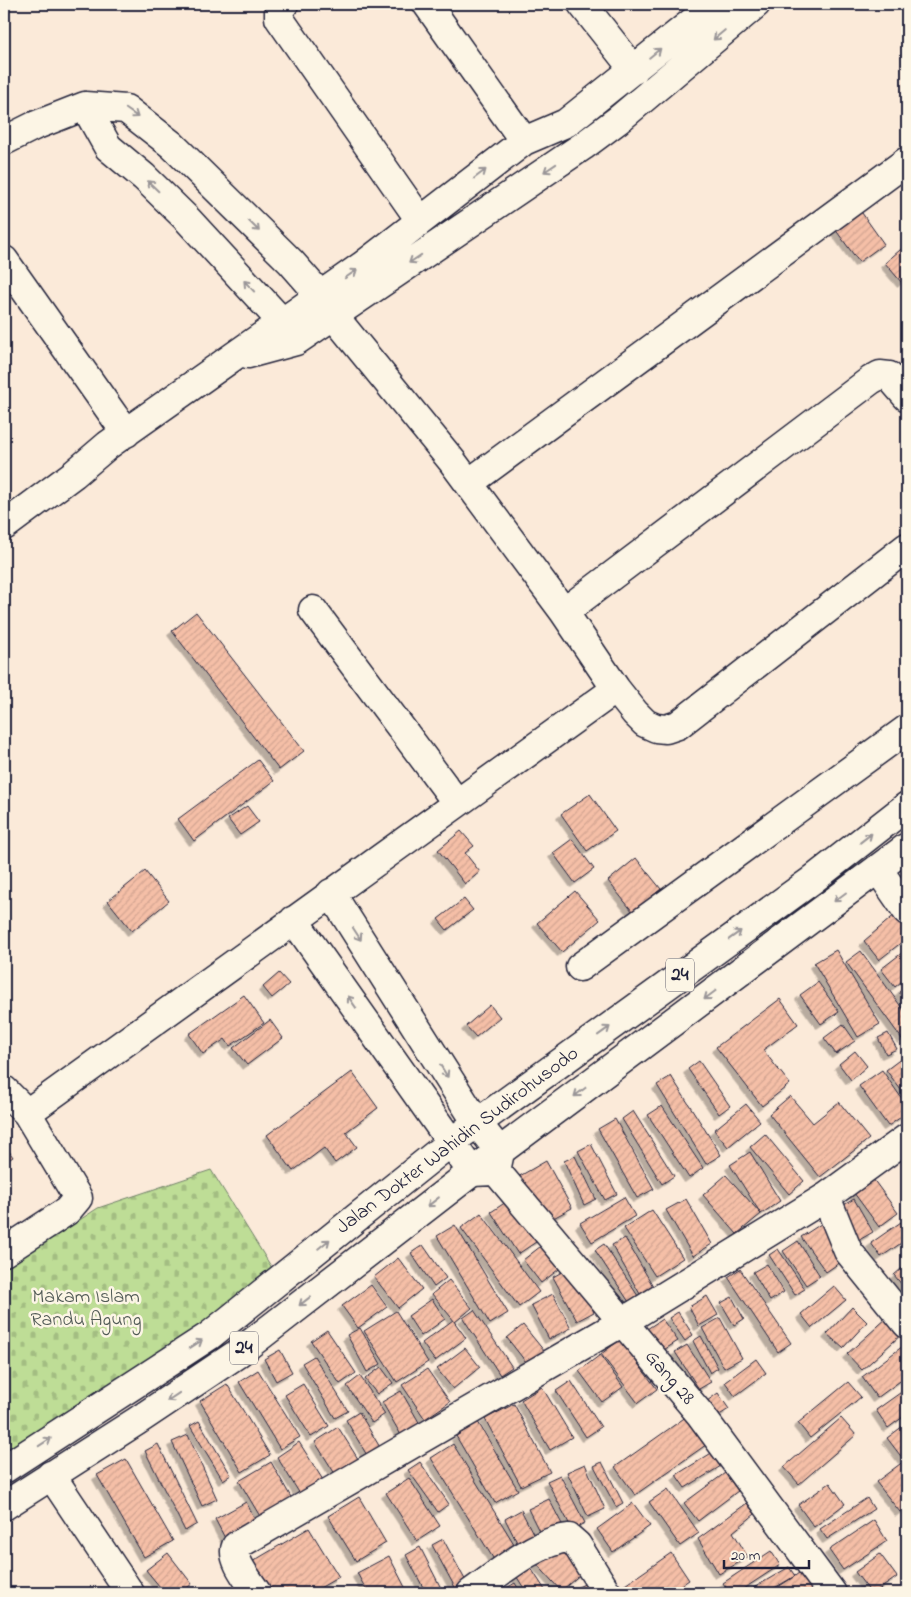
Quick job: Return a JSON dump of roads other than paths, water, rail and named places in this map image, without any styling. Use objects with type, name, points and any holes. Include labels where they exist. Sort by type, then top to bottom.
[{"type":"main road","points":[[284,4],[279,10],[279,18],[420,220]]},
{"type":"main road","points":[[427,4],[524,140]]},
{"type":"main road","points":[[582,4],[634,70]]},
{"type":"main road","points":[[327,305],[420,220],[524,140],[566,123],[715,4]]},
{"type":"main road","points":[[4,526],[126,433],[234,358],[289,331],[327,305],[583,146],[618,120],[756,4]]},
{"type":"main road","points":[[85,106],[108,147],[144,177],[188,220],[289,331]]},
{"type":"main road","points":[[4,141],[34,126],[85,106],[126,109],[172,145],[291,262],[327,305],[469,483],[564,612],[616,689],[645,723],[656,728],[666,729],[678,725],[907,547]]},
{"type":"main road","points":[[566,123],[583,146]]},
{"type":"main road","points":[[469,483],[907,161]]},
{"type":"main road","points":[[4,260],[126,433]]},
{"type":"main road","points":[[564,612],[871,380],[880,375],[890,376],[907,397]]},
{"type":"main road","points":[[312,610],[457,803]]},
{"type":"main road","points":[[27,1113],[616,689]]},
{"type":"main road","points":[[580,967],[907,729]]},
{"type":"main road","name":"Jalan Dokter Wahidin Sudirohusodo","points":[[4,1469],[209,1336],[451,1142],[803,886],[907,806]]},
{"type":"main road","name":"Jalan Dokter Wahidin Sudirohusodo","points":[[4,1506],[237,1354],[907,847]]},
{"type":"main road","points":[[878,869],[907,911]]},
{"type":"main road","points":[[331,893],[478,1123],[489,1165]]},
{"type":"main road","points":[[294,920],[451,1142],[489,1165]]},
{"type":"main road","points":[[370,1027],[403,1006]]},
{"type":"main road","points":[[4,1074],[78,1198],[67,1211],[4,1252]]},
{"type":"main road","points":[[4,1090],[27,1113]]},
{"type":"main road","points":[[257,1593],[236,1558],[234,1550],[236,1546],[621,1322],[826,1197],[907,1138]]},
{"type":"main road","name":"Gang 28","points":[[489,1165],[700,1414],[832,1593]]},
{"type":"main road","points":[[826,1197],[848,1250],[907,1324]]},
{"type":"main road","points":[[51,1475],[130,1593]]},
{"type":"main road","points":[[471,1593],[509,1566],[555,1539],[569,1538],[577,1546],[607,1593]]},
{"type":"park label","name":"Makam Islam Randu Agung","points":[[86,1308]]}]
